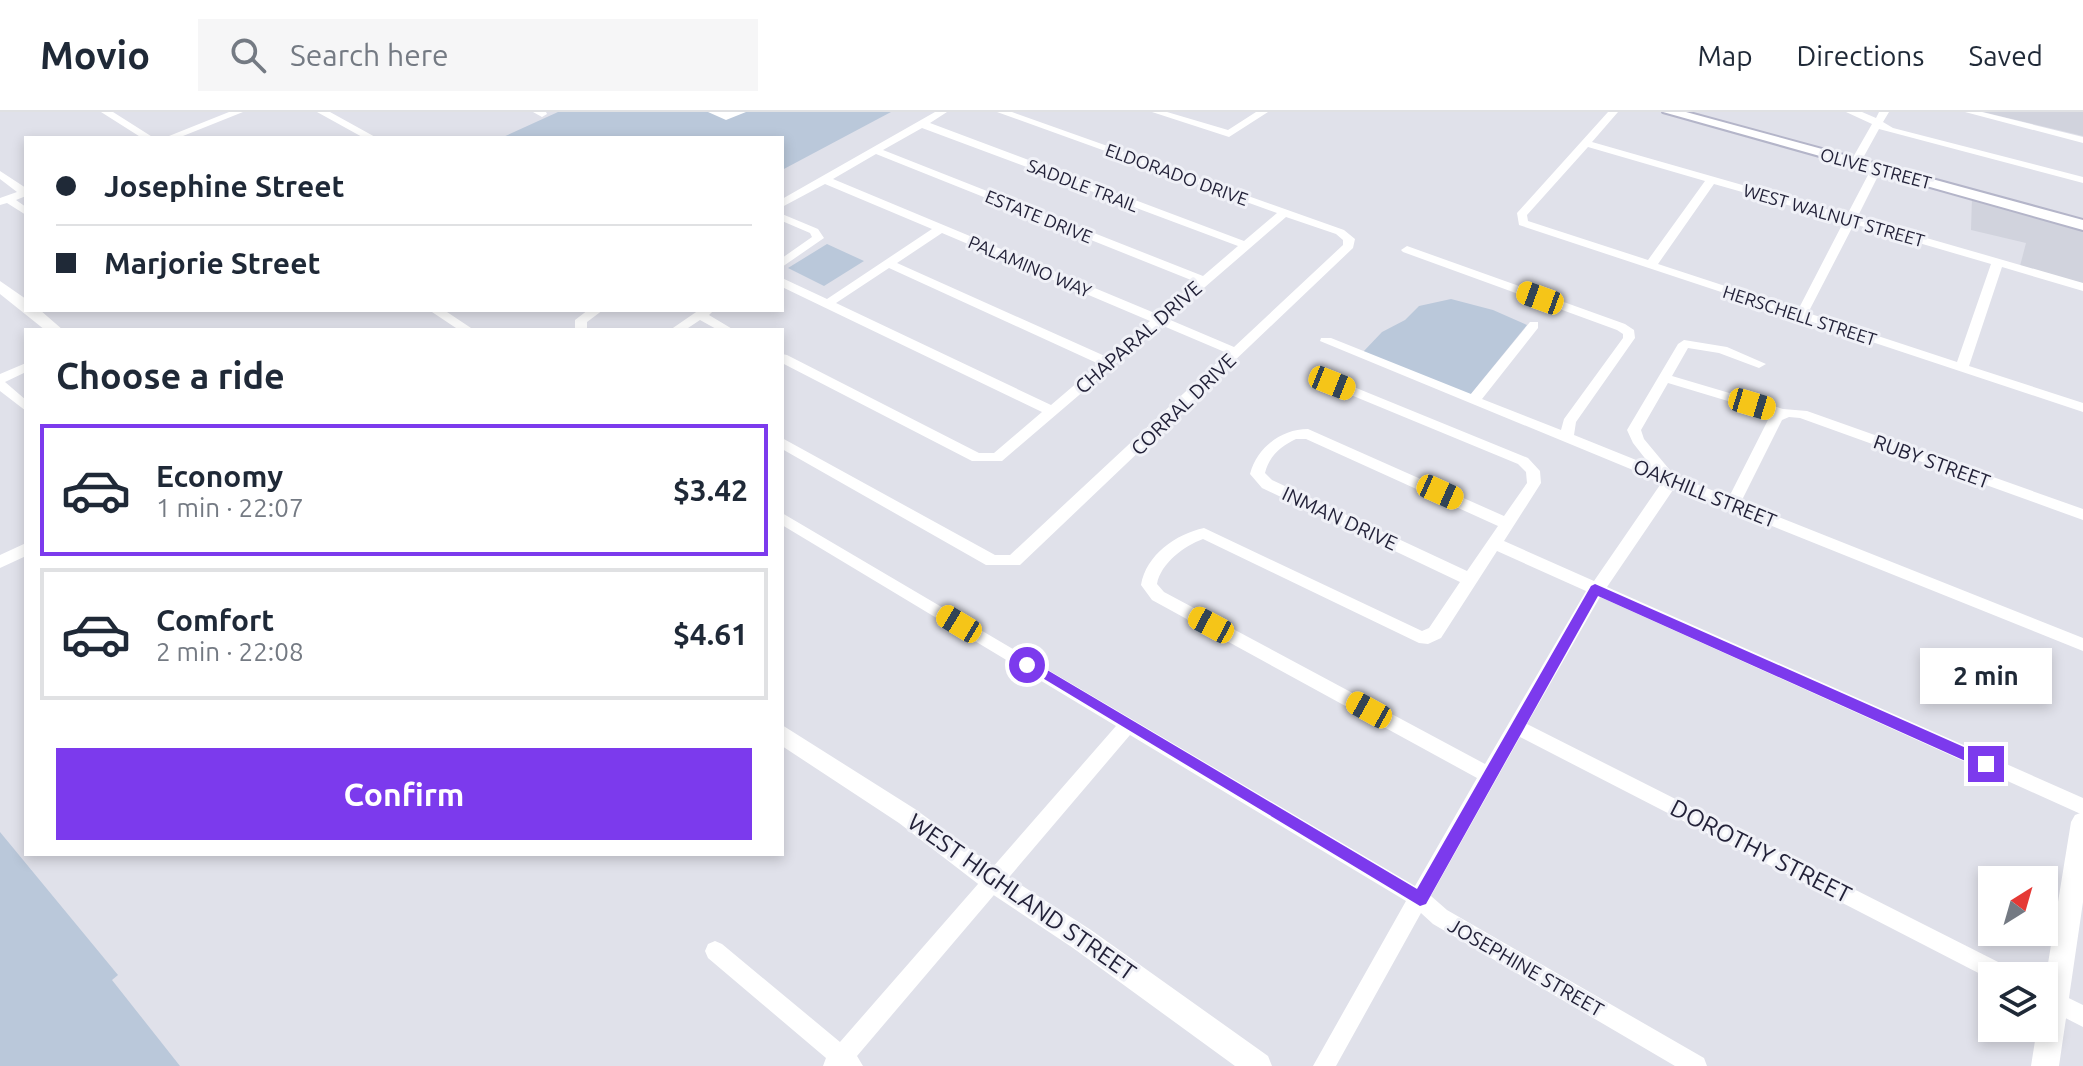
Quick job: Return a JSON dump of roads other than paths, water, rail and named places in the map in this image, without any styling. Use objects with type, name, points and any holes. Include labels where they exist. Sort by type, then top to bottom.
[{"type":"main road","name":"OLIVE STREET","points":[[1670,112],[1700,116],[2083,225]]},
{"type":"street","points":[[106,112],[146,136]]},
{"type":"street","points":[[174,136],[238,112]]},
{"type":"street","points":[[322,112],[368,136]]},
{"type":"street","points":[[713,112],[726,117],[741,112]]},
{"type":"street","points":[[784,203],[942,112]]},
{"type":"street","name":"ELDORADO DRIVE","points":[[1002,112],[1340,232],[1349,239]]},
{"type":"street","points":[[1157,112],[1224,134],[1236,132],[1263,112]]},
{"type":"street","points":[[1586,143],[1613,112]]},
{"type":"street","points":[[1851,112],[1881,118],[1889,130],[2083,180]]},
{"type":"street","points":[[1970,112],[2083,140]]},
{"type":"street","points":[[1801,315],[1875,172],[1857,159],[1881,118]]},
{"type":"street","name":"SADDLE TRAIL","points":[[922,124],[1245,245]]},
{"type":"street","name":"WEST WALNUT STREET","points":[[1586,143],[2083,287]]},
{"type":"street","name":"HERSCHELL STREET","points":[[1586,143],[1521,218],[1529,226],[2083,408]]},
{"type":"street","name":"ESTATE DRIVE","points":[[874,150],[1204,281]]},
{"type":"street","points":[[0,174],[24,191]]},
{"type":"street","name":"PALAMINO WAY","points":[[824,179],[1236,352]]},
{"type":"street","points":[[1650,266],[1712,179]]},
{"type":"street","points":[[4,201],[24,192]]},
{"type":"street","points":[[4,201],[24,211]]},
{"type":"street","name":"CHAPARAL DRIVE","points":[[784,359],[977,458],[991,459],[1006,453],[1285,212]]},
{"type":"street","points":[[784,218],[814,231],[818,238],[784,262]]},
{"type":"street","points":[[827,304],[941,228]]},
{"type":"street","name":"CORRAL DRIVE","points":[[784,444],[992,561],[1010,562],[1021,558],[1349,246],[1349,239]]},
{"type":"street","points":[[1407,250],[1621,327],[1629,333],[1618,355],[1569,422],[1567,438]]},
{"type":"street","points":[[1962,368],[1998,262]]},
{"type":"street","points":[[887,263],[1108,363]]},
{"type":"street","points":[[784,283],[1052,411]]},
{"type":"street","points":[[0,286],[24,305]]},
{"type":"street","points":[[33,312],[53,328]]},
{"type":"street","points":[[438,312],[465,328]]},
{"type":"street","points":[[581,328],[581,320],[594,312]]},
{"type":"street","points":[[679,328],[704,313],[725,328]]},
{"type":"street","points":[[1473,401],[1534,325]]},
{"type":"street","name":"OAKHILL STREET","points":[[1326,341],[2083,645]]},
{"type":"street","points":[[1324,1066],[1595,589],[1670,480],[1638,440],[1634,430],[1684,344],[1722,350],[1759,364]]},
{"type":"street","points":[[24,368],[0,381],[24,405]]},
{"type":"street","points":[[1322,378],[1529,466],[1536,478],[1435,633],[1428,638],[1419,637],[1215,536],[1195,533],[1185,538],[1149,579],[1152,591],[1488,775]]},
{"type":"street","name":"RUBY STREET","points":[[1664,378],[1781,413],[1802,414],[2083,515]]},
{"type":"street","points":[[1733,504],[1776,417],[1781,413]]},
{"type":"street","name":"INMAN DRIVE","points":[[1471,580],[1267,484],[1257,474],[1259,464],[1287,436],[1308,434],[1506,524]]},
{"type":"street","name":"JOSEPHINE STREET","points":[[784,519],[1420,899],[1440,917],[1696,1066]]},
{"type":"street","points":[[1494,543],[2083,807]]},
{"type":"street","points":[[0,562],[24,550]]},
{"type":"street","points":[[715,951],[842,1063],[1128,725]]},
{"type":"street","name":"DOROTHY STREET","points":[[1517,727],[1978,962]]},
{"type":"street","name":"WEST HIGHLAND STREET","points":[[784,735],[907,816],[995,882],[1082,939],[1258,1066]]},
{"type":"street","points":[[2057,962],[2083,822]]},
{"type":"street","points":[[2058,1003],[2083,1016]]},
{"type":"street","points":[[2045,1066],[2047,1042]]}]
